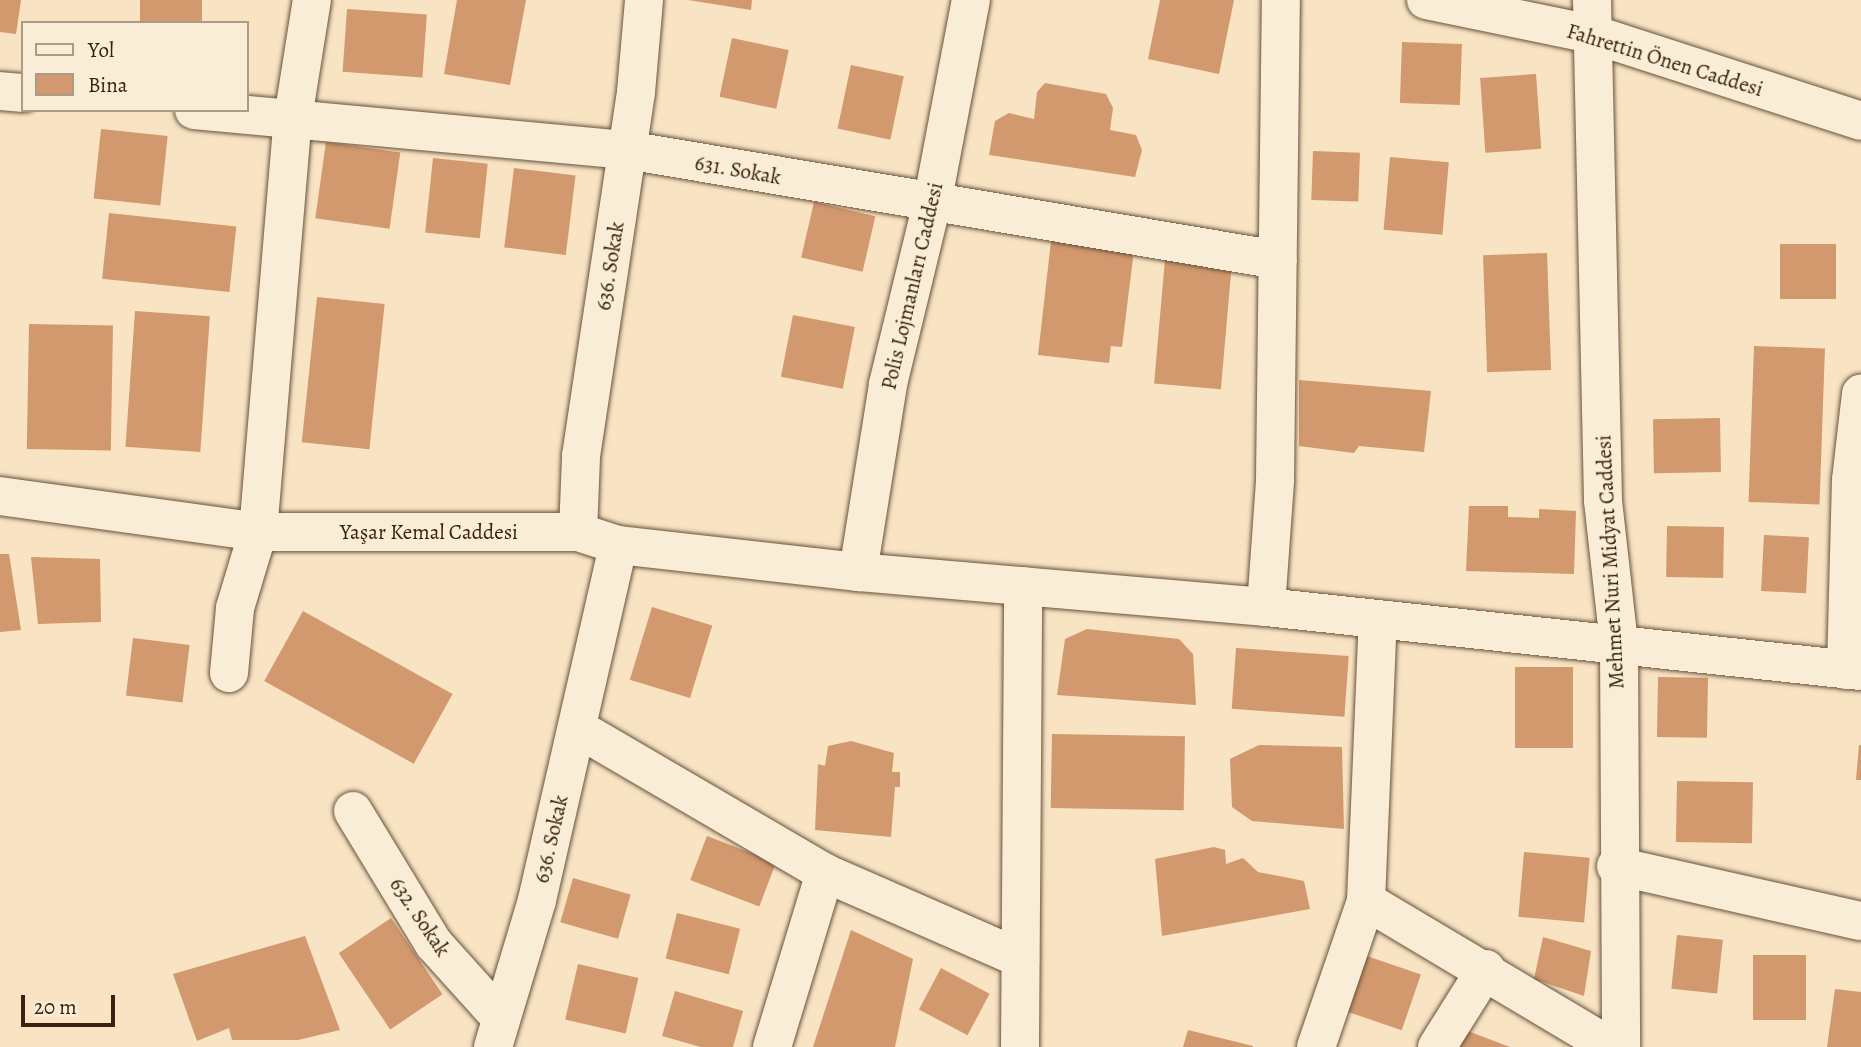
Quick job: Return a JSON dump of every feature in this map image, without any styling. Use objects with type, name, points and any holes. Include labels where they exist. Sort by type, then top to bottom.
[{"type":"street","points":[[229,673],[235,608],[258,531],[293,118],[312,0]]},
{"type":"street","name":"636. Sokak","points":[[578,532],[581,456],[627,150],[644,0]]},
{"type":"street","name":"Polis Lojmanları Caddesi","points":[[858,572],[888,384],[932,204],[971,0]]},
{"type":"street","points":[[1266,607],[1278,260],[1281,0]]},
{"type":"street","name":"Fahrettin Önen Caddesi","points":[[1426,0],[1592,17],[1861,121]]},
{"type":"street","name":"Mehmet Nuri Midyat Caddesi","points":[[1592,17],[1604,500],[1619,644],[1616,866],[1621,1047]]},
{"type":"street","points":[[0,91],[21,93]]},
{"type":"street","name":"631. Sokak","points":[[219,112],[627,150],[932,204],[1278,260]]},
{"type":"street","points":[[1853,670],[1852,480],[1861,400]]},
{"type":"street","name":"Yaşar Kemal Caddesi","points":[[0,495],[258,531],[578,532],[618,545],[858,572],[1266,607],[1853,670]]},
{"type":"street","name":"636. Sokak","points":[[495,1031],[537,900],[618,545]]},
{"type":"street","points":[[1020,1047],[1023,586]]},
{"type":"street","points":[[1315,1047],[1366,901],[1378,619]]},
{"type":"street","points":[[577,729],[825,873],[1020,958]]},
{"type":"street","name":"632. Sokak","points":[[353,811],[434,944],[495,1031]]},
{"type":"street","points":[[1616,866],[1861,921]]},
{"type":"street","points":[[772,1047],[825,873]]},
{"type":"street","points":[[1366,901],[1486,969],[1611,1047]]},
{"type":"street","points":[[1437,1047],[1486,969]]},
{"type":"building","points":[[0,0],[21,0],[16,34],[0,32]]},
{"type":"building","points":[[140,0],[202,0],[202,21],[140,21]]},
{"type":"building","points":[[457,0],[526,0],[510,85],[444,74]]},
{"type":"building","points":[[688,0],[752,0],[751,10]]},
{"type":"building","points":[[1160,0],[1234,0],[1219,74],[1148,59]]},
{"type":"building","points":[[347,9],[427,15],[422,77],[343,72]]},
{"type":"building","points":[[732,38],[789,50],[776,109],[720,97]]},
{"type":"building","points":[[1402,42],[1462,44],[1460,105],[1400,103]]},
{"type":"building","points":[[851,65],[904,76],[890,140],[837,129]]},
{"type":"building","points":[[1536,74],[1541,149],[1485,153],[1480,78]]},
{"type":"building","points":[[1045,83],[1106,94],[1113,108],[1110,130],[1136,135],[1142,150],[1135,177],[989,155],[995,121],[1009,113],[1034,119],[1037,92]]},
{"type":"building","points":[[101,129],[168,136],[160,206],[94,199]]},
{"type":"building","points":[[326,142],[400,152],[390,229],[315,218]]},
{"type":"building","points":[[1313,151],[1360,153],[1358,202],[1311,200]]},
{"type":"building","points":[[1390,157],[1449,162],[1442,235],[1384,230]]},
{"type":"building","points":[[433,158],[488,164],[480,238],[425,233]]},
{"type":"building","points":[[514,168],[576,176],[566,255],[504,247]]},
{"type":"building","points":[[814,202],[875,216],[863,272],[801,258]]},
{"type":"building","points":[[109,213],[236,226],[229,292],[102,279]]},
{"type":"building","points":[[1051,241],[1134,250],[1122,347],[1111,346],[1109,363],[1038,355]]},
{"type":"building","points":[[1780,244],[1836,244],[1836,299],[1780,299]]},
{"type":"building","points":[[1547,253],[1551,370],[1487,372],[1483,255]]},
{"type":"building","points":[[1165,259],[1232,265],[1221,389],[1154,384]]},
{"type":"building","points":[[317,297],[385,304],[369,449],[302,442]]},
{"type":"building","points":[[135,311],[210,316],[200,452],[126,447]]},
{"type":"building","points":[[793,315],[855,327],[843,389],[781,377]]},
{"type":"building","points":[[29,324],[113,325],[111,450],[27,449]]},
{"type":"building","points":[[1754,346],[1825,348],[1820,504],[1749,502]]},
{"type":"building","points":[[1299,380],[1431,391],[1424,452],[1359,446],[1354,453],[1299,446]]},
{"type":"building","points":[[1720,418],[1721,472],[1654,473],[1653,419]]},
{"type":"building","points":[[1469,506],[1508,506],[1508,517],[1539,518],[1539,509],[1576,511],[1574,574],[1466,571]]},
{"type":"building","points":[[1667,526],[1724,527],[1723,578],[1666,577]]},
{"type":"building","points":[[1764,535],[1809,537],[1806,593],[1761,591]]},
{"type":"building","points":[[0,554],[9,554],[21,630],[0,632]]},
{"type":"building","points":[[31,557],[100,559],[101,622],[38,624]]},
{"type":"building","points":[[652,607],[712,625],[690,698],[630,680]]},
{"type":"building","points":[[303,611],[453,694],[414,764],[264,681]]},
{"type":"building","points":[[1087,629],[1179,639],[1193,654],[1196,705],[1057,695],[1065,639]]},
{"type":"building","points":[[133,638],[190,645],[183,703],[126,696]]},
{"type":"building","points":[[1236,648],[1349,656],[1344,717],[1232,709]]},
{"type":"building","points":[[1515,667],[1573,667],[1573,748],[1515,748]]},
{"type":"building","points":[[1658,677],[1708,678],[1707,738],[1657,737]]},
{"type":"building","points":[[1052,734],[1185,736],[1184,810],[1051,808]]},
{"type":"building","points":[[851,741],[894,753],[892,772],[900,772],[900,787],[895,787],[891,837],[815,830],[818,764],[825,766],[828,746]]},
{"type":"building","points":[[1259,745],[1342,747],[1344,829],[1252,821],[1232,807],[1230,759]]},
{"type":"building","points":[[1859,745],[1861,780],[1856,780]]},
{"type":"building","points":[[1677,781],[1753,782],[1752,843],[1676,842]]},
{"type":"building","points":[[707,836],[776,863],[759,906],[690,880]]},
{"type":"building","points":[[1214,847],[1225,850],[1226,864],[1243,858],[1258,872],[1304,881],[1310,909],[1162,936],[1155,859]]},
{"type":"building","points":[[1524,852],[1590,858],[1584,923],[1518,917]]},
{"type":"building","points":[[573,878],[631,895],[618,939],[560,922]]},
{"type":"building","points":[[677,913],[740,929],[729,974],[666,959]]},
{"type":"building","points":[[391,918],[442,994],[390,1030],[339,953]]},
{"type":"building","points":[[851,930],[913,959],[895,1047],[813,1047]]},
{"type":"building","points":[[1677,935],[1723,940],[1717,994],[1671,989]]},
{"type":"building","points":[[305,936],[340,1030],[298,1040],[232,1040],[229,1028],[197,1041],[173,974]]},
{"type":"building","points":[[1543,937],[1591,951],[1584,996],[1534,979]]},
{"type":"building","points":[[1753,955],[1806,955],[1806,1020],[1753,1020]]},
{"type":"building","points":[[1367,956],[1421,975],[1402,1030],[1348,1012]]},
{"type":"building","points":[[578,964],[638,978],[626,1033],[565,1020]]},
{"type":"building","points":[[941,968],[990,994],[967,1035],[919,1009]]},
{"type":"building","points":[[1835,989],[1861,992],[1861,1047],[1827,1047]]},
{"type":"building","points":[[675,991],[743,1011],[733,1047],[701,1047],[662,1036]]},
{"type":"building","points":[[1188,1030],[1253,1046],[1253,1047],[1183,1047]]},
{"type":"building","points":[[1465,1030],[1510,1047],[1460,1047]]}]
